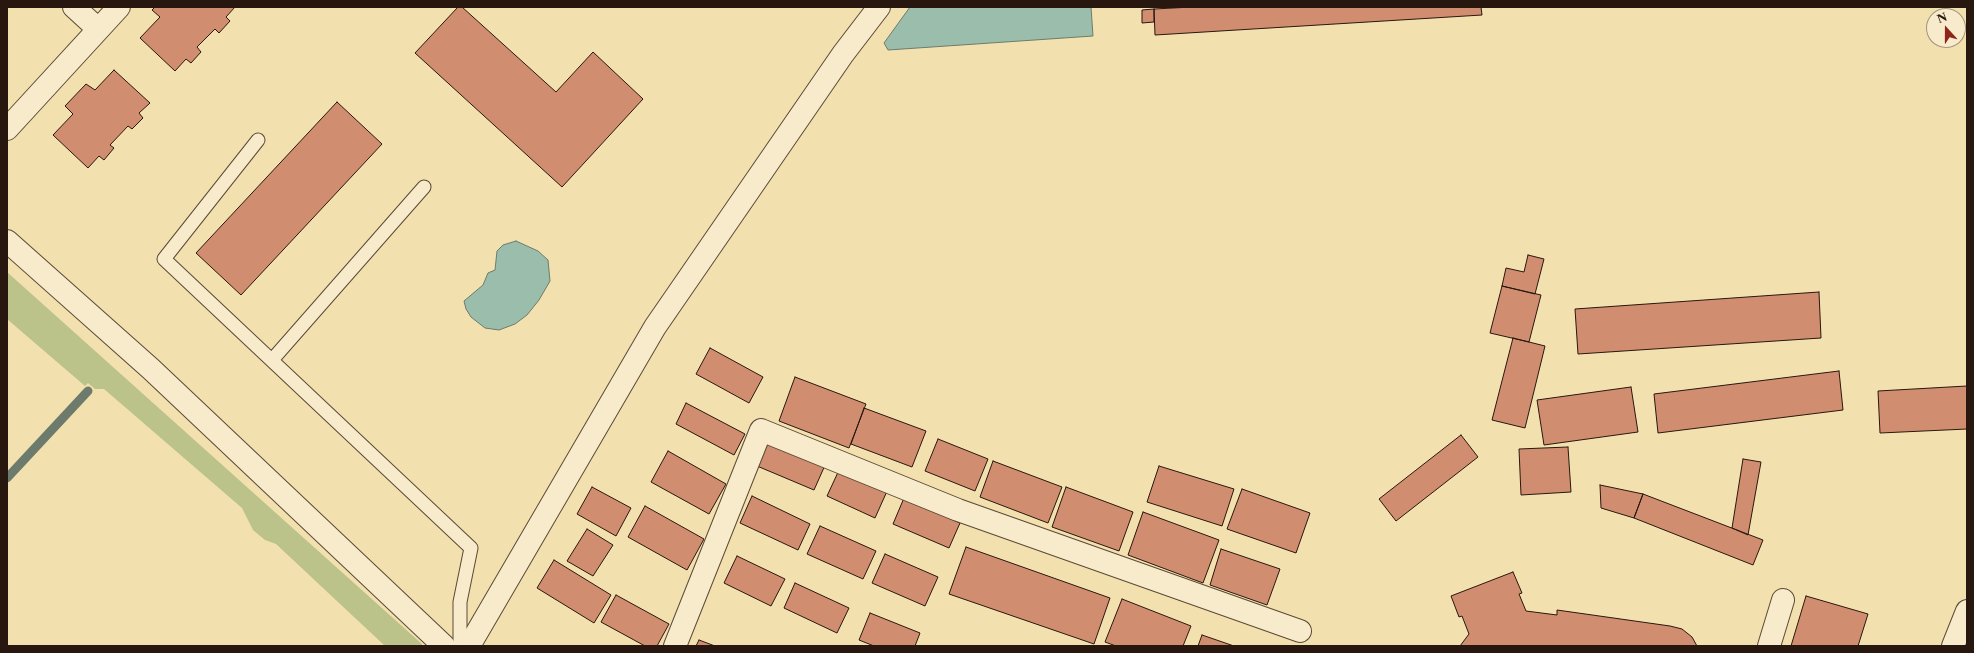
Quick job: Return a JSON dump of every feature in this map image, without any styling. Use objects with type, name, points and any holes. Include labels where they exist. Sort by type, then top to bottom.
[{"type":"street","points":[[74,7],[98,29]]},
{"type":"street","points":[[7,129],[119,7]]},
{"type":"street","points":[[469,646],[655,327],[843,54],[879,7]]},
{"type":"street","points":[[7,241],[151,369],[444,646]]},
{"type":"street","points":[[675,646],[761,430],[958,510],[1300,631]]},
{"type":"street","points":[[1769,646],[1783,600]]},
{"type":"street","points":[[1953,646],[1967,611]]},
{"type":"lane","points":[[258,140],[164,259],[471,548],[460,602],[460,646]]},
{"type":"lane","points":[[272,360],[424,187]]},
{"type":"green space","points":[[7,272],[422,644],[422,646],[385,646],[276,544],[265,540],[253,530],[242,508],[104,389],[95,389],[88,383],[85,386],[7,319]]},
{"type":"shaded area","points":[[910,7],[1091,7],[1093,36],[888,50],[884,43]]},
{"type":"shaded area","points":[[516,241],[538,251],[548,260],[550,281],[539,300],[527,315],[515,324],[499,330],[485,328],[471,317],[466,309],[464,301],[483,285],[488,273],[495,270],[497,251],[503,245]]},
{"type":"building","points":[[155,7],[235,7],[226,17],[230,21],[219,33],[215,29],[197,47],[201,52],[191,63],[186,59],[175,71],[140,38],[160,17],[152,10]]},
{"type":"building","points":[[458,7],[462,7],[556,92],[593,52],[643,99],[562,187],[415,53]]},
{"type":"building","points":[[1192,7],[1481,7],[1482,15],[1155,35],[1154,9]]},
{"type":"building","points":[[1154,9],[1154,22],[1142,23],[1142,10]]},
{"type":"building","points":[[114,70],[150,103],[139,113],[143,118],[132,129],[128,126],[110,145],[114,148],[104,160],[99,156],[88,168],[53,135],[73,114],[65,106],[86,84],[95,90]]},
{"type":"building","points":[[337,102],[382,144],[241,295],[196,253]]},
{"type":"building","points":[[1528,255],[1544,259],[1535,294],[1502,286],[1506,268],[1524,272]]},
{"type":"building","points":[[1502,286],[1541,295],[1529,342],[1490,333]]},
{"type":"building","points":[[1819,292],[1821,338],[1578,354],[1575,309]]},
{"type":"building","points":[[1513,338],[1545,346],[1525,428],[1492,420]]},
{"type":"building","points":[[710,348],[763,377],[749,403],[696,374]]},
{"type":"building","points":[[1839,371],[1843,410],[1658,433],[1654,394]]},
{"type":"building","points":[[795,377],[866,404],[849,448],[779,421]]},
{"type":"building","points":[[1967,386],[1967,429],[1880,433],[1878,391]]},
{"type":"building","points":[[1631,387],[1638,432],[1544,445],[1537,400]]},
{"type":"building","points":[[686,403],[745,434],[734,455],[676,424]]},
{"type":"building","points":[[864,408],[926,431],[912,467],[851,444]]},
{"type":"building","points":[[1461,435],[1478,457],[1396,521],[1379,499]]},
{"type":"building","points":[[768,439],[826,463],[814,490],[757,466]]},
{"type":"building","points":[[938,439],[988,459],[975,491],[925,471]]},
{"type":"building","points":[[1568,447],[1571,492],[1521,495],[1519,449]]},
{"type":"building","points":[[668,451],[726,484],[709,514],[651,482]]},
{"type":"building","points":[[1743,459],[1761,462],[1748,535],[1732,528]]},
{"type":"building","points":[[993,461],[1062,487],[1048,523],[980,497]]},
{"type":"building","points":[[1159,466],[1234,489],[1222,526],[1147,502]]},
{"type":"building","points":[[840,468],[888,489],[875,518],[827,496]]},
{"type":"building","points":[[1600,485],[1643,494],[1634,518],[1601,508]]},
{"type":"building","points":[[592,487],[631,508],[616,536],[577,514]]},
{"type":"building","points":[[1066,487],[1133,512],[1119,551],[1052,527]]},
{"type":"building","points":[[1242,489],[1310,513],[1296,553],[1227,529]]},
{"type":"building","points":[[1643,494],[1763,540],[1753,565],[1634,518]]},
{"type":"building","points":[[752,496],[810,524],[798,550],[740,523]]},
{"type":"building","points":[[904,498],[960,523],[949,548],[893,524]]},
{"type":"building","points":[[645,506],[704,539],[687,570],[628,537]]},
{"type":"building","points":[[1143,512],[1219,540],[1203,583],[1128,555]]},
{"type":"building","points":[[820,526],[876,551],[863,579],[807,554]]},
{"type":"building","points":[[587,529],[613,545],[593,576],[567,561]]},
{"type":"building","points":[[966,547],[1110,598],[1094,644],[949,594]]},
{"type":"building","points":[[1221,549],[1280,569],[1267,605],[1210,585]]},
{"type":"building","points":[[885,554],[938,577],[925,606],[872,583]]},
{"type":"building","points":[[737,556],[785,579],[771,606],[724,583]]},
{"type":"building","points":[[554,560],[611,595],[594,623],[537,588]]},
{"type":"building","points":[[1513,572],[1522,593],[1519,594],[1526,611],[1557,615],[1557,610],[1670,626],[1682,629],[1692,637],[1697,646],[1460,646],[1469,634],[1462,616],[1459,617],[1451,596]]},
{"type":"building","points":[[795,583],[849,608],[837,633],[784,608]]},
{"type":"building","points":[[616,595],[669,624],[657,646],[645,646],[601,622]]},
{"type":"building","points":[[1806,596],[1868,614],[1858,646],[1791,646]]},
{"type":"building","points":[[1122,599],[1191,626],[1183,646],[1116,646],[1105,642]]},
{"type":"building","points":[[870,613],[920,633],[915,646],[874,646],[859,640]]},
{"type":"building","points":[[1202,635],[1234,646],[1198,646]]},
{"type":"building","points":[[699,640],[715,646],[696,646]]},
{"type":"waterway","points":[[7,478],[88,391]]}]
